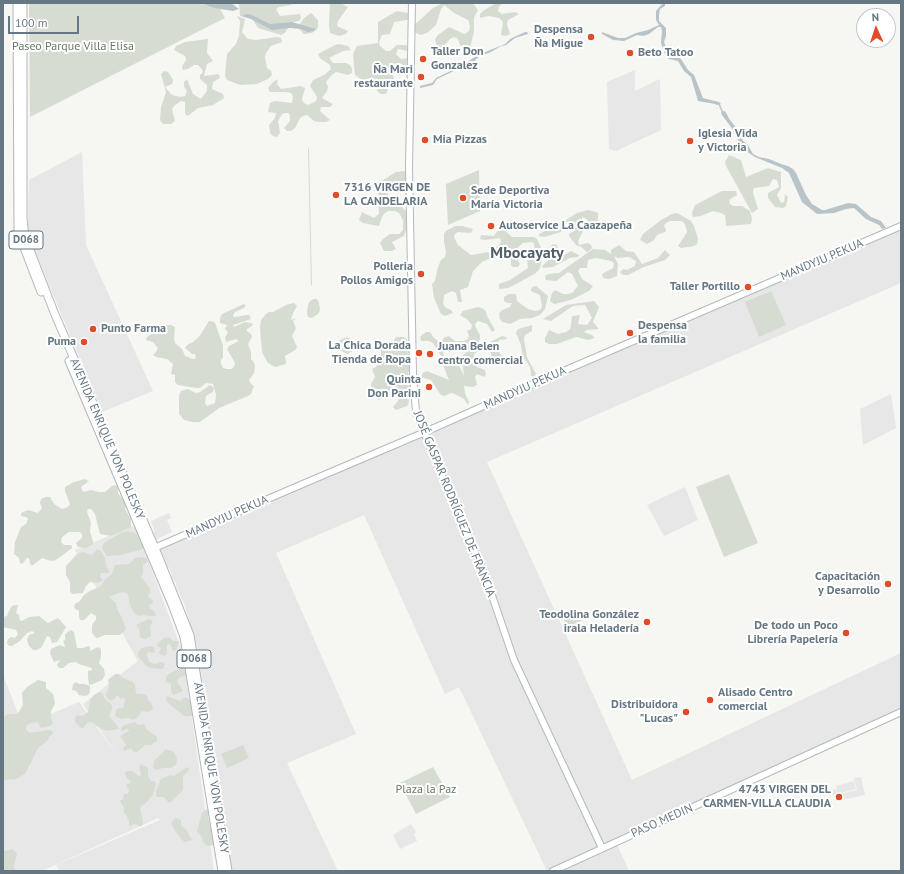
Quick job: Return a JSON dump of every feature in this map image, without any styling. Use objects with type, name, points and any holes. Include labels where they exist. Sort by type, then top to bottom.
[{"type":"main road","name":"AVENIDA ENRIQUE VON POLESKY","points":[[17,3],[23,220],[25,237],[54,312],[152,550],[190,635],[228,871]]},
{"type":"main road","name":"AVENIDA ENRIQUE VON POLESKY","points":[[20,89],[23,3]]},
{"type":"main road","name":"AVENIDA ENRIQUE VON POLESKY","points":[[152,550],[184,637],[222,871]]},
{"type":"street","name":"JOSÉ GASPAR RODRÍGUEZ DE FRANCIA","points":[[412,3],[409,167],[415,405],[444,481],[485,575],[514,660],[602,848]]},
{"type":"street","name":"MANDYJU PEKUA","points":[[152,550],[901,226]]},
{"type":"street","name":"PASO MEDIN","points":[[554,871],[901,712]]},
{"type":"shaded area","points":[[202,3],[231,3],[239,9],[233,11],[214,8]]},
{"type":"shaded area","points":[[663,3],[665,3],[665,6],[660,9],[659,21],[666,28],[664,42],[670,56],[677,56],[681,59],[688,70],[694,75],[703,98],[719,102],[721,104],[717,105],[698,101],[691,77],[684,71],[678,61],[666,57],[661,43],[661,27],[658,27],[649,34],[643,36],[637,35],[624,41],[613,40],[602,34],[602,32],[618,38],[625,38],[659,25],[656,20],[656,11]]},
{"type":"shaded area","points":[[247,14],[270,24],[292,22],[316,29],[308,32],[301,29],[290,28],[272,30],[242,16]]},
{"type":"shaded area","points":[[525,32],[528,34],[515,38],[506,45],[480,56],[473,62],[437,79],[433,85],[420,88],[420,86],[432,83],[436,78],[461,66],[478,55],[505,44],[510,39]]},
{"type":"shaded area","points":[[635,70],[635,91],[660,79],[661,130],[616,151],[609,149],[607,82]]},
{"type":"shaded area","points":[[725,111],[738,130],[743,141],[748,145],[753,154],[793,169],[812,204],[822,210],[825,210],[848,203],[856,204],[871,217],[881,221],[886,228],[882,229],[879,225],[866,219],[854,208],[834,213],[817,214],[802,202],[789,173],[782,168],[755,157],[743,149],[731,127],[722,115],[721,112]]},
{"type":"shaded area","points":[[82,152],[86,245],[153,391],[102,412],[32,244],[28,226],[29,180]]},
{"type":"shaded area","points":[[901,228],[901,283],[487,462],[632,780],[901,653],[901,713],[616,842],[629,871],[547,871],[459,687],[445,694],[364,515],[276,553],[356,734],[287,763],[338,871],[231,871],[197,645],[184,603],[176,583],[171,576],[169,567],[167,568],[163,561],[165,559],[160,550]]},
{"type":"shaded area","points":[[891,394],[896,428],[863,445],[860,409]]},
{"type":"shaded area","points":[[685,487],[698,520],[664,536],[647,505]]},
{"type":"shaded area","points":[[169,513],[171,518],[167,520],[172,532],[155,540],[152,533],[155,532],[151,521]]},
{"type":"shaded area","points":[[135,525],[182,651],[214,871],[59,871],[56,865],[160,820],[158,818],[42,871],[3,871],[3,675],[23,726],[79,702],[120,760],[83,704],[138,661],[75,550]]},
{"type":"shaded area","points":[[861,777],[865,795],[836,801],[834,795],[857,790],[854,778]]},
{"type":"shaded area","points":[[854,781],[856,789],[832,795],[831,790],[836,789],[837,792],[836,786]]},
{"type":"shaded area","points":[[411,824],[416,832],[414,834],[417,841],[400,849],[393,835]]},
{"type":"green space","name":"Paseo Parque Villa Elisa","points":[[29,3],[217,3],[225,18],[30,117]]},
{"type":"green space","points":[[239,3],[293,3],[291,5],[276,9],[280,16],[300,14],[301,18],[299,21],[291,23],[285,33],[281,35],[258,28],[252,19],[240,16]]},
{"type":"green space","points":[[330,3],[340,3],[348,7],[338,21],[337,26],[348,31],[346,34],[339,36],[330,33]]},
{"type":"green space","points":[[443,3],[473,3],[478,10],[474,18],[474,31],[470,48],[467,51],[460,45],[458,39],[454,37],[450,39],[443,47],[439,47],[436,44],[435,39],[438,35],[449,27],[464,34],[469,31],[470,26],[468,20],[454,13],[444,5],[441,9],[436,25],[427,33],[421,35],[413,32],[412,27],[433,8]]},
{"type":"green space","points":[[496,3],[502,3],[498,11],[502,14],[515,12],[519,14],[508,20],[507,24],[510,34],[506,36],[501,35],[503,22],[499,18],[489,16],[480,18],[480,14],[483,11]]},
{"type":"green space","points":[[397,11],[408,13],[410,18],[407,20],[394,22],[390,34],[382,35],[379,42],[380,46],[386,51],[390,51],[397,45],[406,45],[410,48],[408,51],[398,49],[396,54],[401,59],[409,58],[409,67],[398,63],[394,64],[391,67],[394,79],[391,81],[386,94],[381,94],[378,92],[374,84],[362,80],[355,75],[353,54],[357,46],[378,43],[378,22]]},
{"type":"green space","points":[[311,13],[318,20],[318,28],[312,33],[304,34],[299,29],[299,25],[304,18]]},
{"type":"green space","points":[[237,16],[245,19],[242,32],[248,39],[256,40],[277,37],[281,38],[282,42],[271,46],[265,57],[267,68],[271,71],[272,75],[268,79],[257,84],[240,85],[227,80],[225,76],[227,54],[236,44],[239,36],[240,21]]},
{"type":"green space","points":[[208,39],[207,53],[213,61],[207,64],[204,76],[219,74],[220,78],[213,82],[212,89],[223,94],[224,98],[213,105],[198,108],[188,116],[185,114],[185,102],[181,101],[172,109],[175,121],[171,124],[163,124],[160,120],[161,107],[166,92],[161,74],[164,71],[168,72],[173,80],[172,84],[165,87],[172,95],[180,97],[185,96],[187,91],[184,87],[184,82],[187,79],[193,94],[201,99],[207,91],[207,85],[200,79],[200,75],[203,72],[201,68],[198,65],[194,65],[183,70],[182,67],[186,60],[185,56],[174,50],[176,46],[185,42]]},
{"type":"green space","points":[[339,44],[348,46],[351,50],[343,51],[329,58],[333,63],[346,63],[350,65],[352,73],[348,75],[336,72],[326,82],[328,87],[327,91],[322,98],[333,104],[330,107],[321,107],[320,111],[330,120],[326,122],[319,122],[314,121],[307,115],[303,116],[300,118],[295,128],[291,131],[287,131],[284,128],[290,121],[290,117],[289,113],[285,113],[282,114],[278,121],[280,133],[277,137],[273,136],[270,133],[269,125],[275,118],[276,113],[268,112],[270,103],[275,101],[292,103],[293,96],[291,93],[287,92],[270,92],[268,88],[278,79],[277,84],[281,89],[301,86],[305,88],[302,100],[304,103],[308,105],[316,101],[317,97],[310,86],[313,80],[324,75],[331,69],[330,65],[320,58],[318,54]]},
{"type":"green space","points":[[309,148],[312,285],[311,286],[308,149]]},
{"type":"green space","points":[[729,155],[741,160],[746,177],[768,168],[781,172],[781,188],[777,195],[781,203],[784,202],[785,194],[788,197],[786,206],[783,208],[775,207],[768,198],[768,193],[779,187],[777,180],[773,179],[769,186],[754,188],[753,192],[758,209],[752,213],[726,166],[725,162]]},
{"type":"green space","name":"Sede Deportiva María Victoria","points":[[479,170],[480,211],[448,225],[446,184]]},
{"type":"green space","points":[[404,171],[409,174],[409,182],[394,185],[387,191],[390,203],[399,204],[410,215],[409,224],[404,236],[392,242],[396,249],[392,251],[384,251],[380,243],[383,239],[390,234],[399,234],[403,230],[403,220],[399,213],[395,211],[388,211],[382,217],[379,226],[363,223],[359,220],[362,212],[374,218],[379,214],[378,190],[380,182],[396,172]]},
{"type":"green space","points":[[722,191],[736,191],[737,195],[729,200],[730,204],[733,206],[742,206],[750,211],[752,219],[751,224],[726,226],[725,215],[713,211],[701,216],[693,217],[692,213],[695,205]]},
{"type":"green space","points":[[588,210],[598,213],[598,225],[594,229],[583,231],[578,241],[579,245],[588,243],[591,245],[592,248],[589,251],[587,252],[576,245],[569,236],[569,234],[574,231],[576,227],[587,225],[589,222],[583,217],[578,224],[567,222],[561,232],[544,237],[539,236],[539,234],[558,225],[577,213]]},
{"type":"green space","points":[[677,213],[691,221],[698,239],[697,244],[694,246],[681,248],[678,246],[687,232],[685,224],[682,221],[670,221],[666,223],[664,226],[666,230],[665,232],[657,235],[654,240],[647,244],[640,240],[643,234],[661,220]]},
{"type":"green space","points":[[455,226],[473,229],[471,233],[458,232],[454,237],[458,245],[471,255],[489,252],[496,248],[501,242],[500,238],[480,239],[481,235],[494,236],[499,229],[503,229],[512,237],[534,237],[537,239],[543,252],[540,268],[536,273],[516,284],[508,288],[499,289],[499,284],[510,280],[528,268],[527,258],[535,254],[534,243],[523,243],[514,251],[520,264],[518,267],[513,267],[511,265],[511,257],[509,254],[504,252],[499,253],[496,256],[482,262],[473,271],[468,287],[460,290],[462,302],[458,302],[456,293],[452,291],[444,295],[443,304],[453,313],[445,316],[441,314],[434,298],[432,284],[435,281],[441,260],[445,257],[446,253],[444,234],[446,231]]},
{"type":"green space","points":[[553,244],[557,245],[558,254],[561,257],[571,251],[579,255],[578,257],[570,258],[553,267],[543,268],[542,266],[550,259],[545,252]]},
{"type":"green space","points":[[619,245],[626,251],[634,252],[642,264],[658,258],[665,250],[670,255],[665,260],[644,267],[628,275],[623,275],[620,272],[623,269],[627,270],[635,266],[636,261],[629,257],[617,258],[614,256],[618,264],[617,276],[609,279],[603,278],[602,274],[613,268],[614,263],[596,258],[588,260],[587,268],[580,268],[578,271],[582,279],[593,286],[589,291],[571,300],[554,304],[550,301],[552,293],[555,290],[563,294],[568,294],[572,293],[578,286],[572,274],[568,272],[556,281],[546,280],[545,276],[548,274],[559,273],[593,249],[605,250],[611,254],[611,250]]},
{"type":"green space","points":[[536,286],[548,296],[545,309],[540,315],[532,318],[520,319],[510,324],[502,322],[499,314],[502,310],[510,307],[512,303],[507,303],[504,301],[504,297],[509,294],[516,294],[517,301],[528,309],[536,311],[541,309],[542,306],[540,295],[531,291],[532,287]]},
{"type":"green space","points":[[771,291],[786,325],[759,337],[745,302]]},
{"type":"green space","points":[[317,299],[320,310],[318,314],[312,318],[308,317],[307,313],[310,301]]},
{"type":"green space","points":[[594,301],[599,307],[593,322],[599,329],[587,330],[584,332],[595,338],[588,340],[576,337],[557,344],[549,344],[545,342],[545,338],[549,330],[558,334],[566,332],[570,329],[572,316],[580,315],[578,324],[587,325],[592,318],[585,305],[573,306],[551,321],[543,319],[566,305]]},
{"type":"green space","points":[[294,303],[297,306],[291,320],[296,318],[293,321],[296,328],[292,336],[297,347],[285,356],[286,364],[275,367],[268,363],[262,352],[260,328],[261,320],[269,312],[273,312],[286,305]]},
{"type":"green space","points":[[244,304],[246,305],[244,308],[235,312],[233,315],[234,317],[249,315],[251,319],[233,325],[234,327],[245,322],[253,324],[247,329],[252,337],[248,344],[251,352],[251,359],[255,365],[254,373],[249,380],[254,386],[251,394],[219,408],[200,422],[184,420],[179,414],[179,395],[181,391],[188,389],[196,393],[210,385],[214,388],[213,392],[206,396],[205,403],[207,406],[215,403],[216,395],[213,384],[206,383],[200,388],[178,385],[175,382],[175,375],[171,374],[173,364],[167,359],[153,355],[158,348],[153,342],[146,340],[147,337],[164,325],[171,325],[175,327],[175,343],[182,349],[185,356],[193,359],[196,358],[195,354],[192,354],[185,348],[199,337],[209,321],[214,322],[223,345],[223,357],[221,364],[223,368],[231,369],[234,367],[235,363],[227,349],[229,346],[239,341],[236,339],[226,342],[225,338],[228,332],[225,329],[227,325],[220,323],[220,318],[222,314]]},
{"type":"green space","points":[[478,307],[484,309],[495,330],[492,332],[487,324],[478,321],[475,324],[480,335],[477,345],[488,343],[502,336],[506,337],[507,339],[499,340],[497,348],[505,361],[504,365],[496,365],[492,359],[490,349],[487,348],[482,348],[474,354],[477,367],[485,370],[486,374],[484,377],[477,374],[475,377],[477,385],[473,387],[464,386],[469,402],[468,405],[464,399],[455,394],[451,393],[444,396],[440,394],[431,380],[421,377],[423,373],[427,371],[449,380],[443,365],[456,359],[464,376],[463,367],[460,361],[461,357],[470,349],[455,350],[449,344],[445,343],[442,345],[444,357],[441,356],[433,343],[429,341],[421,341],[420,337],[426,332],[430,332],[438,341],[449,336],[455,341],[464,341],[468,339],[469,335],[467,331],[471,329],[472,325],[467,319],[460,315],[463,311]]},
{"type":"green space","points":[[532,325],[532,331],[525,335],[524,339],[527,357],[536,374],[534,377],[531,376],[530,367],[523,357],[521,345],[516,333],[518,329]]},
{"type":"green space","points":[[347,337],[354,341],[355,349],[348,354],[343,352],[337,343]]},
{"type":"green space","points":[[397,337],[407,339],[408,358],[411,365],[408,373],[411,384],[407,390],[409,402],[407,406],[396,410],[393,407],[398,401],[399,392],[396,389],[388,391],[384,393],[379,400],[376,398],[376,394],[371,388],[371,384],[375,377],[372,369],[381,361],[381,349],[394,347],[394,339]]},
{"type":"green space","points":[[729,474],[758,543],[724,557],[696,487]]},
{"type":"green space","points":[[85,479],[89,481],[81,487],[83,492],[91,490],[105,492],[112,486],[116,485],[118,487],[118,493],[127,505],[125,509],[131,519],[131,527],[111,536],[100,534],[95,514],[91,509],[88,509],[87,512],[91,523],[90,531],[93,544],[86,548],[78,547],[76,543],[82,538],[82,534],[80,532],[69,532],[62,537],[61,542],[64,545],[71,545],[72,548],[56,560],[51,561],[42,558],[32,566],[29,558],[27,558],[22,564],[20,563],[19,558],[14,554],[15,542],[21,527],[26,524],[28,519],[21,516],[21,513],[28,510],[38,513],[42,508],[40,503],[41,499],[46,497],[50,497],[54,504],[62,509],[68,507],[70,504],[65,487],[74,482]]},
{"type":"green space","points":[[128,531],[141,538],[144,547],[143,549],[121,555],[107,556],[102,548],[104,543],[122,532]]},
{"type":"green space","points":[[97,549],[101,551],[105,558],[109,573],[101,573],[100,577],[103,580],[98,583],[90,582],[86,586],[83,593],[72,594],[70,591],[70,582],[66,575],[66,566],[77,554],[83,552],[92,555]]},
{"type":"green space","points":[[135,558],[146,558],[148,561],[143,565],[143,573],[141,577],[150,588],[148,596],[153,603],[149,605],[149,608],[154,611],[156,614],[155,616],[140,616],[135,614],[130,606],[128,594],[123,592],[119,593],[109,597],[116,603],[117,609],[126,629],[120,635],[105,635],[96,638],[92,633],[92,627],[96,620],[96,616],[91,613],[84,620],[80,620],[79,611],[74,608],[75,604],[88,592],[101,586],[105,579],[112,574],[115,565],[129,564]]},
{"type":"green space","points":[[18,605],[16,613],[22,621],[29,617],[39,616],[48,623],[58,618],[66,627],[57,642],[52,643],[50,637],[47,636],[41,648],[33,650],[29,646],[27,640],[29,635],[35,633],[32,631],[27,633],[20,641],[12,646],[9,646],[7,643],[8,639],[11,637],[15,638],[18,634],[16,630],[3,627],[3,617],[7,616],[12,606]]},
{"type":"green space","points":[[578,609],[583,620],[567,627],[562,616]]},
{"type":"green space","points":[[149,619],[153,622],[150,626],[151,636],[145,639],[140,637],[139,629],[136,625]]},
{"type":"green space","points":[[71,630],[74,632],[77,648],[88,646],[90,647],[90,651],[98,647],[101,649],[99,663],[104,669],[105,675],[102,680],[89,685],[88,671],[92,670],[92,668],[76,662],[69,663],[63,668],[59,668],[57,665],[60,660],[54,662],[50,653],[51,649],[60,645],[64,647],[63,641],[66,639],[65,634]]},
{"type":"green space","points":[[169,637],[173,641],[179,641],[176,650],[173,651],[170,644],[167,645],[167,653],[165,656],[159,653],[161,648],[157,646],[158,643],[164,638]]},
{"type":"green space","points":[[154,647],[155,652],[147,653],[149,662],[154,664],[161,662],[165,664],[163,669],[146,666],[138,656],[138,652],[141,648]]},
{"type":"green space","points":[[183,669],[186,672],[186,675],[179,678],[177,682],[183,691],[173,695],[171,683],[166,682],[166,676],[176,670]]},
{"type":"green space","points":[[115,674],[119,674],[123,678],[133,682],[136,693],[147,696],[153,709],[148,712],[142,711],[138,717],[133,720],[128,718],[122,719],[115,716],[116,710],[123,708],[125,700],[124,698],[120,699],[118,695],[111,701],[107,698],[106,694],[109,687],[108,680]]},
{"type":"green space","points":[[38,680],[46,682],[46,688],[53,694],[55,704],[51,711],[51,719],[53,723],[50,726],[41,728],[38,722],[30,723],[26,726],[26,730],[30,733],[48,730],[52,731],[53,733],[48,740],[38,748],[25,774],[16,779],[3,780],[3,717],[19,712],[23,705],[22,693],[27,687]]},
{"type":"green space","points":[[76,682],[90,686],[90,692],[88,695],[79,695],[76,691],[72,690],[73,684]]},
{"type":"green space","points":[[99,692],[103,694],[104,698],[112,705],[109,716],[119,728],[118,729],[107,731],[91,722],[87,723],[82,729],[75,722],[77,715],[83,716],[88,712],[90,700]]},
{"type":"green space","points":[[167,696],[180,701],[184,697],[189,699],[192,702],[194,712],[193,716],[184,716],[167,702]]},
{"type":"green space","points":[[135,722],[138,725],[144,724],[146,729],[157,737],[157,741],[151,745],[145,745],[136,753],[131,748],[124,751],[123,747],[126,746],[126,744],[120,737],[129,730],[127,729],[122,731],[121,728],[124,725]]},
{"type":"green space","points":[[243,745],[249,758],[227,768],[221,754]]},
{"type":"green space","points":[[166,749],[174,752],[177,759],[176,765],[171,768],[156,770],[153,767],[154,761]]},
{"type":"green space","points":[[141,764],[148,768],[148,776],[151,781],[154,781],[156,784],[153,795],[140,807],[143,822],[142,826],[135,824],[130,826],[120,801],[123,799],[124,794],[128,794],[129,790],[126,785],[131,782],[126,777],[126,771],[132,771],[140,777],[141,774],[139,767]]},
{"type":"green space","points":[[187,767],[190,769],[183,776],[183,790],[172,801],[169,803],[164,797],[156,797],[156,791],[161,779],[170,775],[174,776]]},
{"type":"green space","name":"Plaza la Paz","points":[[433,767],[450,797],[416,814],[400,783]]},
{"type":"green space","points":[[207,809],[209,814],[209,822],[215,838],[214,845],[207,846],[197,831],[202,813]]},
{"type":"green space","points":[[176,818],[181,820],[181,825],[187,831],[192,840],[184,842],[176,832],[171,823]]},
{"type":"green space","points":[[12,849],[17,854],[14,865],[15,871],[3,871],[3,850],[6,851]]},
{"type":"waterway","points":[[719,104],[723,113]]},
{"type":"place","name":"Despensa Ña Migue","points":[[591,37]]},
{"type":"place","name":"Beto Tatoo","points":[[630,53]]},
{"type":"place","name":"Taller Don Gonzalez","points":[[423,59]]},
{"type":"place","name":"Ña Mari restaurante","points":[[421,77]]},
{"type":"place","name":"Mia Pizzas","points":[[425,140]]},
{"type":"place","name":"Iglesia Vida y Victoria","points":[[690,141]]},
{"type":"place","name":"7316 VIRGEN DE LA CANDELARIA","points":[[336,195]]},
{"type":"place","name":"Sede Deportiva María Victoria","points":[[463,198]]},
{"type":"place","name":"Autoservice La Caazapeña","points":[[491,226]]},
{"type":"place","name":"Polleria Pollos Amigos","points":[[421,274]]},
{"type":"place","name":"Taller Portillo","points":[[748,287]]},
{"type":"place","name":"Punto Farma","points":[[93,329]]},
{"type":"place","name":"Despensa la familia","points":[[630,333]]},
{"type":"place","name":"Puma","points":[[84,342]]},
{"type":"place","name":"La Chica Dorada Tienda de Ropa","points":[[419,353]]},
{"type":"place","name":"Juana Belen centro comercial","points":[[430,354]]},
{"type":"place","name":"Quinta Don Parini","points":[[429,387]]},
{"type":"place","name":"Capacitación y Desarrollo","points":[[888,584]]},
{"type":"place","name":"Teodolina González irala Heladería","points":[[647,622]]},
{"type":"place","name":"De todo un Poco Librería Papelería","points":[[846,633]]},
{"type":"place","name":"Alisado Centro comercial","points":[[710,700]]},
{"type":"place","name":"Distribuidora \"Lucas\"","points":[[686,712]]},
{"type":"place","name":"4743 VIRGEN DEL CARMEN-VILLA CLAUDIA","points":[[839,797]]},
{"type":"district","name":"Mbocayaty","points":[[527,253]]}]
